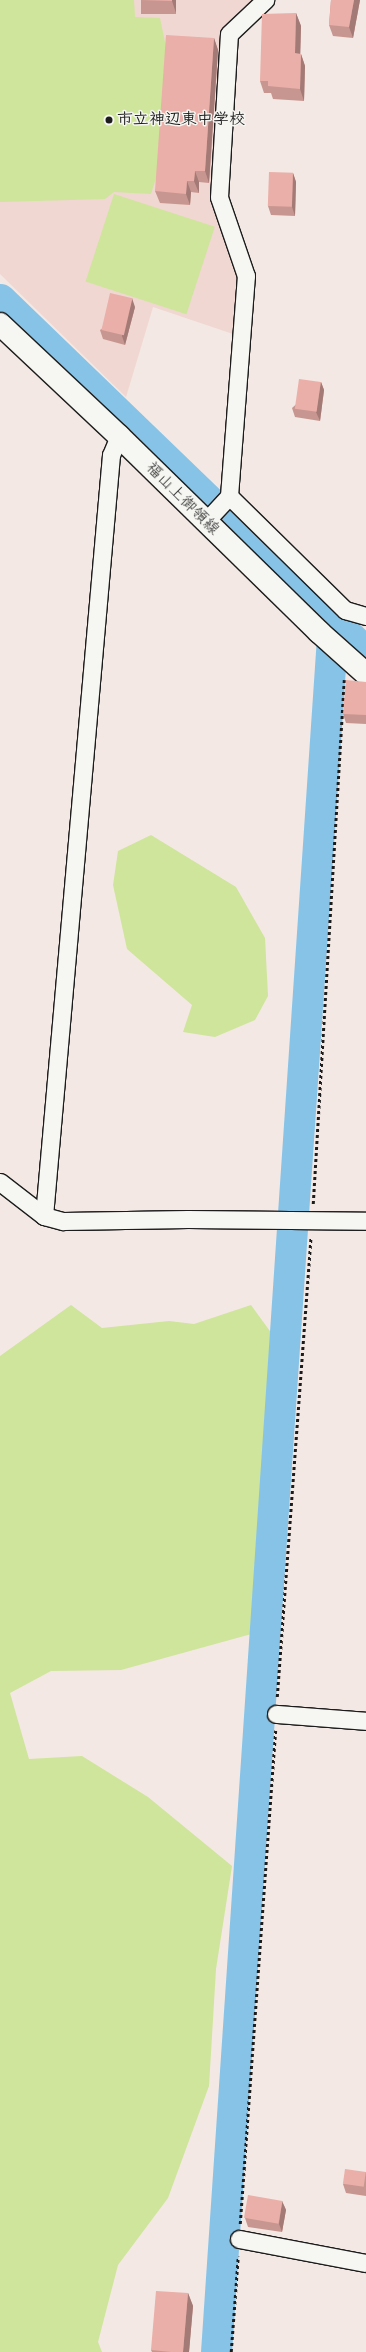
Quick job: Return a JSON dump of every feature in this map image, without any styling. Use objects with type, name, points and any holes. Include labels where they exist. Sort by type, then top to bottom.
[{"type":"main road","name":"福山上御領線","points":[[0,324],[208,519],[325,638],[366,674]]},
{"type":"street","points":[[208,519],[228,498],[246,276],[219,197],[229,34],[265,0]]},
{"type":"street","points":[[44,1216],[47,1202],[111,455],[120,436]]},
{"type":"street","points":[[228,498],[345,610],[366,616]]},
{"type":"street","points":[[0,1182],[44,1216],[63,1221],[366,1221]]},
{"type":"street","points":[[276,1714],[366,1721]]},
{"type":"street","points":[[239,2239],[366,2263]]},
{"type":"path","points":[[231,2352],[310,1221],[343,684],[346,657]]},
{"type":"shaded area","name":"市立神辺東中学校","points":[[0,0],[258,0],[224,33],[213,207],[239,277],[236,335],[153,307],[126,397],[0,274]]},
{"type":"green space","points":[[0,0],[134,0],[135,17],[160,18],[166,47],[157,175],[151,194],[114,192],[105,199],[0,202]]},
{"type":"green space","points":[[114,194],[215,227],[186,314],[86,281]]},
{"type":"green space","points":[[151,835],[236,887],[265,938],[268,996],[255,1020],[215,1037],[183,1032],[192,1005],[127,949],[113,885],[118,851]]},
{"type":"green space","points":[[71,1305],[102,1328],[169,1321],[194,1324],[251,1305],[275,1338],[255,1633],[121,1670],[51,1671],[10,1693],[29,1759],[82,1756],[148,1797],[232,1866],[216,1969],[209,2086],[168,2198],[118,2265],[98,2342],[102,2352],[0,2352],[0,1356]]},
{"type":"building","points":[[141,0],[172,0],[172,1]]},
{"type":"building","points":[[331,0],[354,0],[349,27],[329,25]]},
{"type":"building","points":[[296,13],[295,53],[301,54],[300,89],[268,86],[268,81],[260,81],[262,14]]},
{"type":"building","points":[[166,35],[214,38],[205,171],[195,171],[194,181],[187,181],[186,194],[155,191]]},
{"type":"building","points":[[269,172],[293,173],[292,207],[268,206]]},
{"type":"building","points":[[110,293],[132,298],[124,335],[101,330]]},
{"type":"building","points":[[299,379],[321,382],[317,412],[295,409]]},
{"type":"building","points":[[346,680],[366,682],[366,715],[343,714]]},
{"type":"building","points":[[345,2169],[366,2172],[364,2187],[343,2184]]},
{"type":"building","points":[[248,2195],[282,2201],[278,2224],[244,2218]]},
{"type":"building","points":[[156,2291],[188,2293],[183,2352],[151,2350]]},
{"type":"waterway","points":[[0,299],[366,652]]},
{"type":"waterway","points":[[216,2352],[333,622]]},
{"type":"place","name":"市立神辺東中学校","points":[[109,120]]}]
